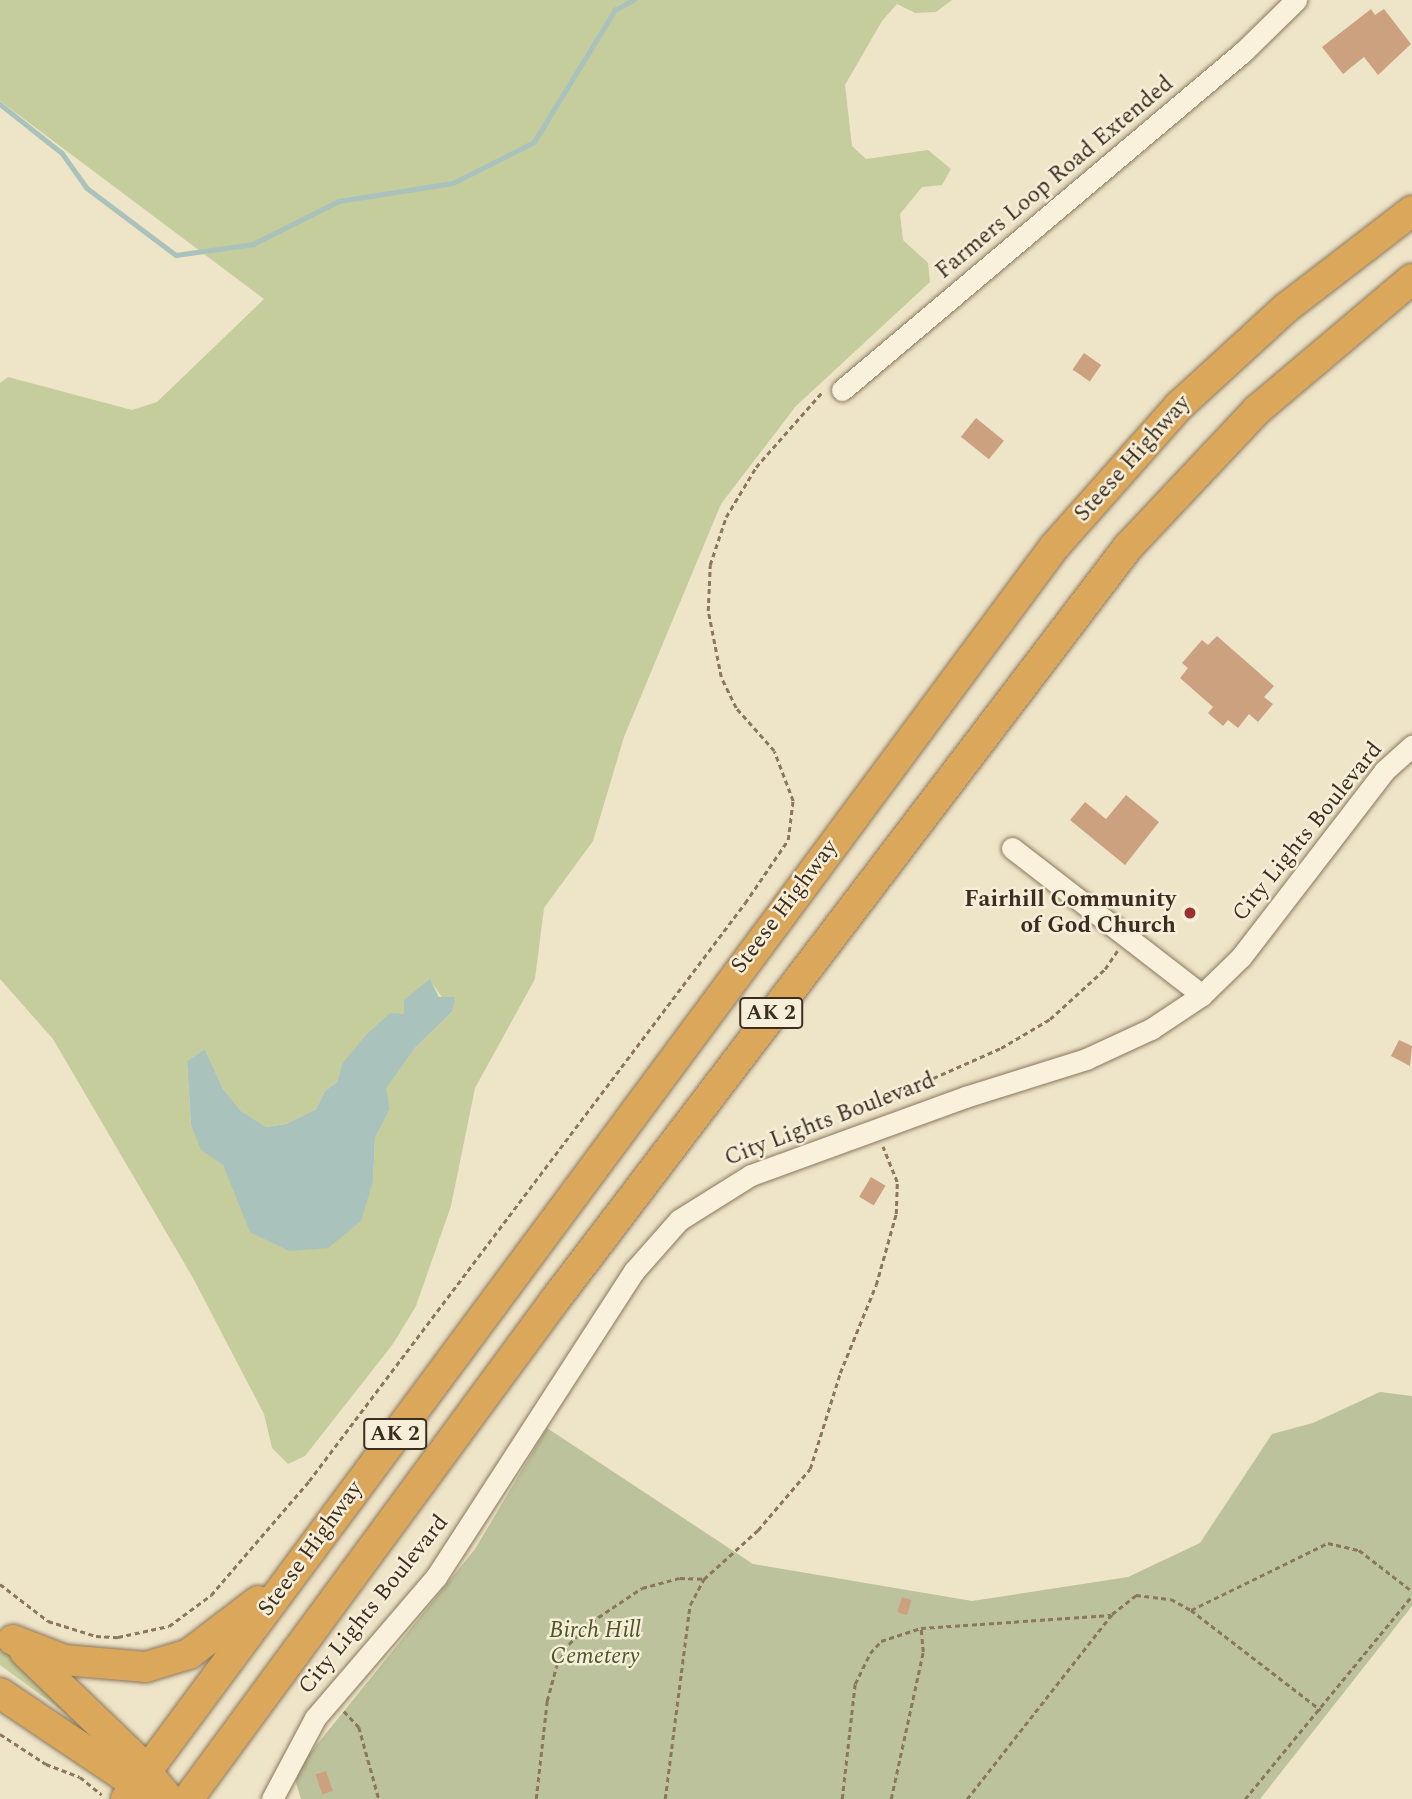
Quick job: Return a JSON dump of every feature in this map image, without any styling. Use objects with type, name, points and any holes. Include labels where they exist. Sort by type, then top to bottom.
[{"type":"highway","name":"Steese Highway","points":[[134,1790],[1055,546],[1179,406],[1286,308],[1412,211]]},
{"type":"highway","name":"Steese Highway","points":[[188,1799],[563,1289],[1128,547],[1257,410],[1412,279]]},
{"type":"highway","points":[[6,1635],[64,1660],[99,1667],[146,1667],[189,1654],[213,1640],[299,1567]]},
{"type":"highway","points":[[6,1635],[134,1790]]},
{"type":"highway","points":[[0,1693],[134,1790],[169,1799]]},
{"type":"street","name":"Farmers Loop Road Extended","points":[[838,386],[1224,68],[1296,0]]},
{"type":"street","name":"City Lights Boulevard","points":[[272,1799],[297,1748],[330,1700],[451,1556],[657,1241],[711,1196],[751,1175],[872,1130],[1086,1059],[1151,1029],[1202,995],[1249,948],[1384,771],[1412,746]]},
{"type":"street","points":[[1012,848],[1202,995]]},
{"type":"path","points":[[0,1584],[48,1621],[107,1636],[169,1626],[211,1595],[317,1471],[760,881],[788,840],[793,801],[774,751],[736,708],[721,677],[708,611],[710,565],[726,517],[756,467],[805,407],[838,386]]},
{"type":"path","points":[[665,1799],[690,1605],[704,1579],[758,1530],[810,1469],[896,1214],[897,1182],[872,1130],[878,1110],[902,1092],[1001,1048],[1050,1019],[1105,969],[1126,936]]},
{"type":"path","points":[[1191,1609],[1328,1543],[1359,1550],[1412,1591]]},
{"type":"path","points":[[536,1799],[547,1701],[556,1667],[569,1644],[591,1622],[642,1588],[680,1578],[704,1579]]},
{"type":"path","points":[[967,1799],[1112,1614],[1125,1601],[1151,1594],[1191,1609],[1321,1710]]},
{"type":"path","points":[[1245,1799],[1321,1710],[1412,1596]]},
{"type":"path","points":[[842,1799],[849,1719],[863,1664],[881,1641],[921,1628],[1112,1614]]},
{"type":"path","points":[[891,1799],[923,1652],[921,1628]]},
{"type":"path","points":[[330,1700],[359,1727],[379,1799]]},
{"type":"path","points":[[0,1734],[46,1764],[80,1777],[134,1790]]},
{"type":"path","points":[[98,1799],[134,1790]]},
{"type":"green space","points":[[0,0],[952,0],[936,12],[915,13],[897,4],[882,21],[845,85],[852,146],[866,159],[928,150],[951,169],[942,185],[922,187],[900,214],[903,240],[928,263],[930,282],[796,406],[721,504],[624,737],[593,841],[544,908],[535,979],[475,1088],[451,1206],[416,1306],[393,1344],[305,1456],[288,1464],[272,1448],[264,1414],[193,1278],[53,1039],[0,979],[0,383],[8,377],[132,410],[157,402],[264,299],[0,101]],"holes":[[[430,980],[452,1012],[415,1048],[385,1088],[390,1109],[375,1138],[373,1181],[236,1193],[223,1165],[191,1125],[187,1061],[205,1049],[223,1089],[241,1111],[266,1127],[286,1124],[316,1109],[325,1091],[337,1082],[342,1064],[404,1014]]]},
{"type":"green space","name":"Birch Hill Cemetery","points":[[1380,1392],[1412,1396],[1412,1606],[1260,1799],[301,1799],[296,1783],[298,1768],[475,1549],[547,1428],[753,1564],[972,1601],[1128,1577],[1200,1543],[1272,1434],[1313,1423]]},
{"type":"green space","points":[[0,1643],[76,1721],[0,1665]]},
{"type":"water","points":[[430,979],[439,997],[455,997],[452,1012],[415,1048],[386,1088],[390,1109],[375,1138],[373,1181],[361,1221],[328,1248],[289,1251],[250,1232],[223,1165],[201,1150],[191,1125],[187,1061],[205,1049],[223,1089],[241,1111],[266,1127],[286,1124],[316,1109],[325,1091],[337,1082],[342,1064],[366,1035],[390,1013],[404,1014],[404,1000]]},
{"type":"building","points":[[1371,9],[1375,15],[1384,9],[1411,44],[1378,75],[1364,57],[1343,74],[1322,47]]},
{"type":"building","points":[[1084,353],[1101,365],[1090,381],[1073,369]]},
{"type":"building","points":[[976,418],[1004,441],[989,459],[961,437]]},
{"type":"building","points":[[1217,636],[1274,686],[1264,697],[1273,704],[1258,722],[1249,714],[1238,728],[1228,720],[1223,726],[1208,713],[1213,707],[1180,678],[1188,668],[1182,663],[1202,640],[1208,645]]},
{"type":"building","points":[[1126,795],[1159,822],[1125,865],[1070,820],[1085,802],[1106,819]]},
{"type":"building","points":[[1399,1040],[1412,1046],[1410,1066],[1391,1056]]},
{"type":"building","points":[[871,1177],[886,1186],[874,1205],[859,1197]]},
{"type":"building","points":[[902,1597],[912,1600],[907,1615],[897,1612]]},
{"type":"building","points":[[326,1771],[333,1791],[322,1794],[316,1775]]},
{"type":"waterway","points":[[0,104],[62,153],[87,188],[176,255],[253,244],[339,201],[453,183],[534,142],[615,10],[633,0]]},
{"type":"place","name":"Fairhill Community of God Church","points":[[1190,913]]}]
